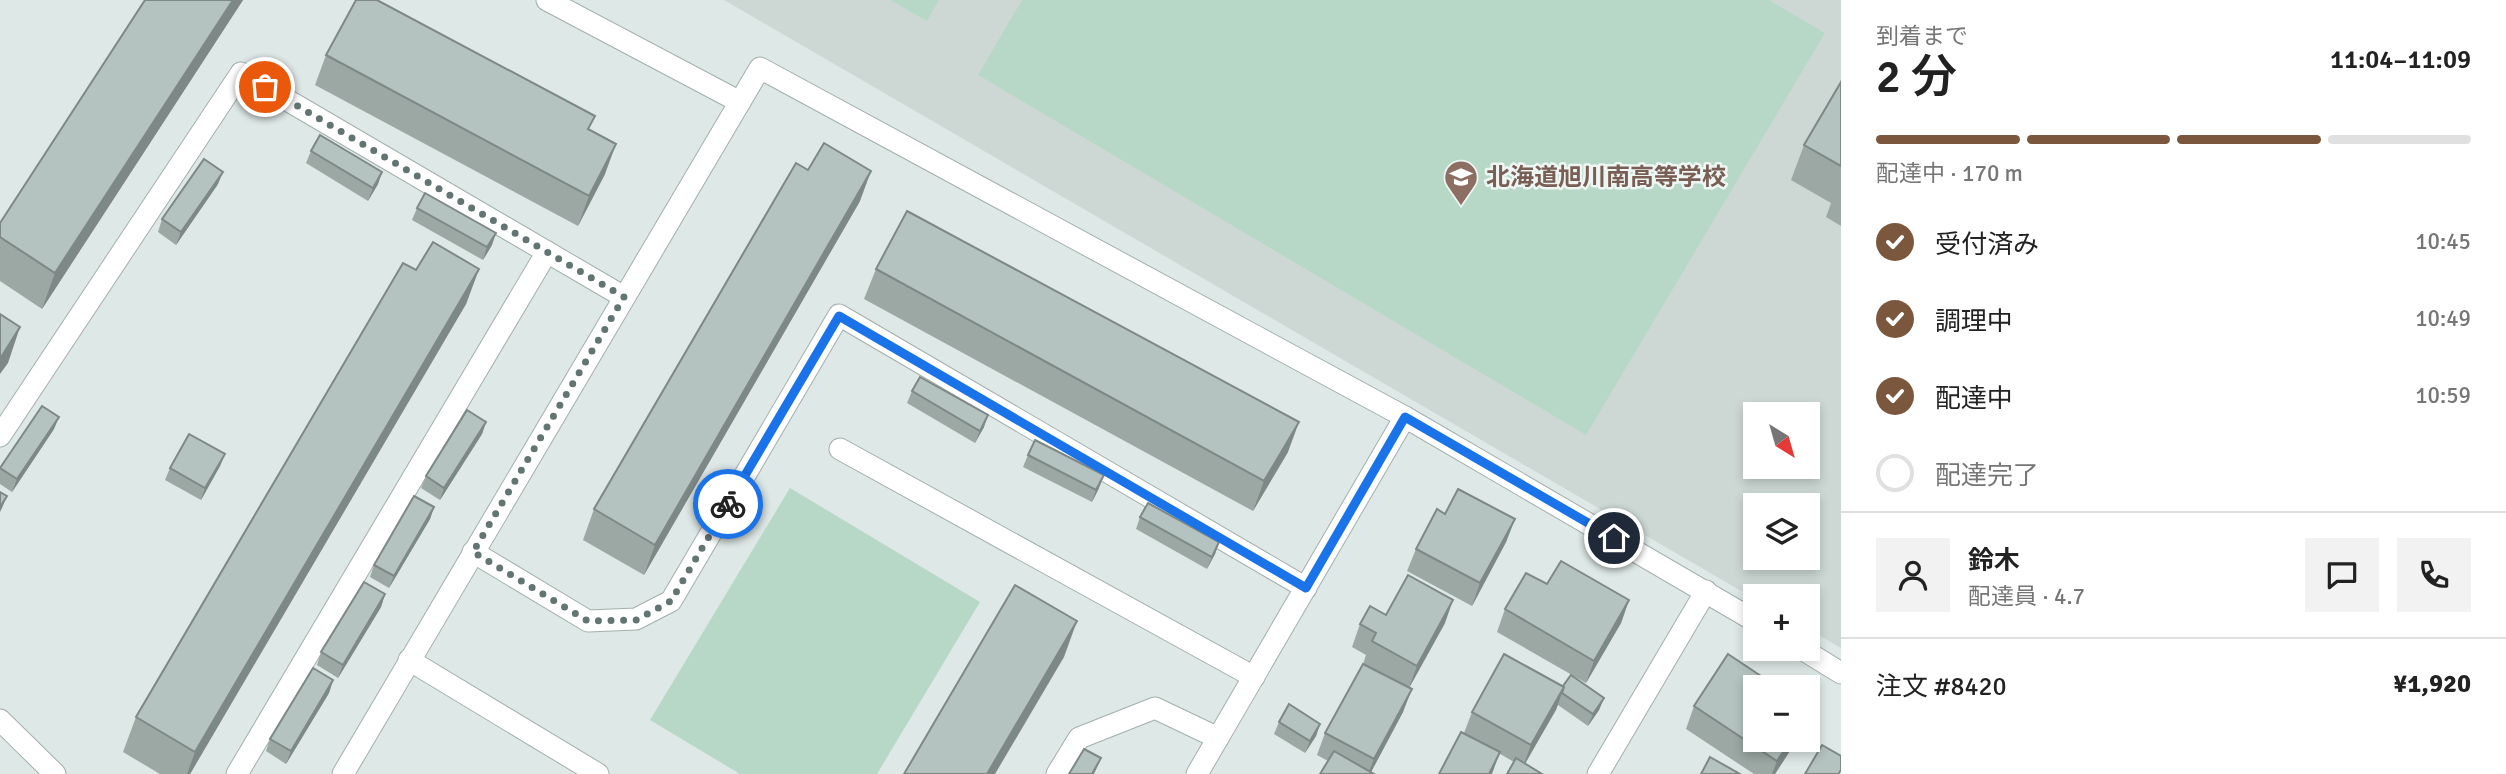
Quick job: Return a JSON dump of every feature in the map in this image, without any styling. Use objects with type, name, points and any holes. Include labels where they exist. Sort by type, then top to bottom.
[{"type":"street","points":[[547,0],[740,102]]},
{"type":"street","points":[[343,774],[760,68],[1405,417],[1743,614]]},
{"type":"street","points":[[0,436],[241,73],[624,297]]},
{"type":"street","points":[[237,774],[547,252]]},
{"type":"street","points":[[473,552],[588,621],[636,620],[671,601],[839,316],[1306,588]]},
{"type":"street","points":[[1197,774],[1405,417]]},
{"type":"street","points":[[840,449],[1254,677]]},
{"type":"street","points":[[1598,774],[1706,591]]},
{"type":"street","points":[[409,660],[598,774]]},
{"type":"street","points":[[1820,660],[1841,673]]},
{"type":"street","points":[[1057,774],[1079,737],[1155,708],[1218,738]]},
{"type":"street","points":[[0,720],[42,769]]},
{"type":"shaded area","name":"北海道旭川南高等学校","points":[[724,0],[1841,0],[1841,648],[1820,636],[1820,584],[1743,584],[1743,592]]},
{"type":"green space","points":[[890,0],[939,0],[927,21]]},
{"type":"green space","points":[[1022,0],[1769,0],[1825,33],[1586,435],[978,75]]},
{"type":"green space","points":[[790,488],[980,602],[877,774],[740,774],[650,720]]},
{"type":"building","points":[[145,0],[233,0],[55,273],[0,237],[0,223]]},
{"type":"building","points":[[356,0],[377,0],[595,116],[588,129],[616,144],[589,196],[326,55]]},
{"type":"building","points":[[1841,82],[1841,166],[1804,145]]},
{"type":"building","points":[[320,135],[382,172],[373,188],[311,151]]},
{"type":"building","points":[[824,143],[871,171],[655,545],[594,509],[796,163],[808,170]]},
{"type":"building","points":[[204,159],[223,172],[181,232],[162,219]]},
{"type":"building","points":[[425,193],[496,233],[487,247],[417,208]]},
{"type":"building","points":[[907,211],[1299,422],[1264,481],[876,269]]},
{"type":"building","points":[[433,242],[479,269],[195,752],[136,717],[403,263],[416,270]]},
{"type":"building","points":[[0,314],[20,327],[0,359]]},
{"type":"building","points":[[920,377],[988,415],[980,431],[912,391]]},
{"type":"building","points":[[42,406],[59,417],[17,479],[0,468]]},
{"type":"building","points":[[467,410],[486,422],[444,488],[426,476]]},
{"type":"building","points":[[189,434],[225,454],[205,488],[170,468]]},
{"type":"building","points":[[1035,440],[1104,475],[1096,490],[1028,455]]},
{"type":"building","points":[[1458,489],[1515,519],[1480,583],[1416,549],[1437,509],[1445,514]]},
{"type":"building","points":[[0,492],[7,496],[0,507]]},
{"type":"building","points":[[414,496],[434,507],[394,576],[374,565]]},
{"type":"building","points":[[1148,503],[1219,542],[1212,557],[1140,517]]},
{"type":"building","points":[[1561,561],[1629,600],[1594,661],[1505,609],[1526,573],[1547,584]]},
{"type":"building","points":[[1408,575],[1453,600],[1417,666],[1372,641],[1376,633],[1360,624],[1370,606],[1386,615]]},
{"type":"building","points":[[364,582],[385,594],[343,665],[321,652]]},
{"type":"building","points":[[1015,585],[1077,621],[987,774],[904,774]]},
{"type":"building","points":[[1504,654],[1564,687],[1531,745],[1472,712]]},
{"type":"building","points":[[1728,654],[1760,675],[1743,675],[1743,738],[1694,706]]},
{"type":"building","points":[[1363,664],[1412,689],[1374,759],[1325,733]]},
{"type":"building","points":[[313,668],[333,680],[291,751],[270,739]]},
{"type":"building","points":[[1571,675],[1604,698],[1593,714],[1562,693],[1563,686]]},
{"type":"building","points":[[1289,704],[1320,724],[1310,741],[1279,722]]},
{"type":"building","points":[[1461,732],[1500,752],[1489,774],[1439,774]]},
{"type":"building","points":[[1822,745],[1841,756],[1841,770],[1838,774],[1805,774]]},
{"type":"building","points":[[1084,749],[1101,758],[1092,774],[1069,774]]},
{"type":"building","points":[[1334,751],[1374,774],[1320,774]]},
{"type":"building","points":[[1763,752],[1783,752],[1777,761]]},
{"type":"building","points":[[1710,757],[1740,774],[1701,774]]},
{"type":"building","points":[[1516,758],[1542,774],[1507,774]]},
{"type":"way so far","points":[[265,87],[624,297],[473,552],[588,621],[636,620],[671,601],[728,504]]},
{"type":"place","name":"北海道旭川南高等学校","points":[[1461,207]]},
{"type":"route","points":[[728,504],[839,316],[1306,588],[1405,417],[1614,538]]}]
